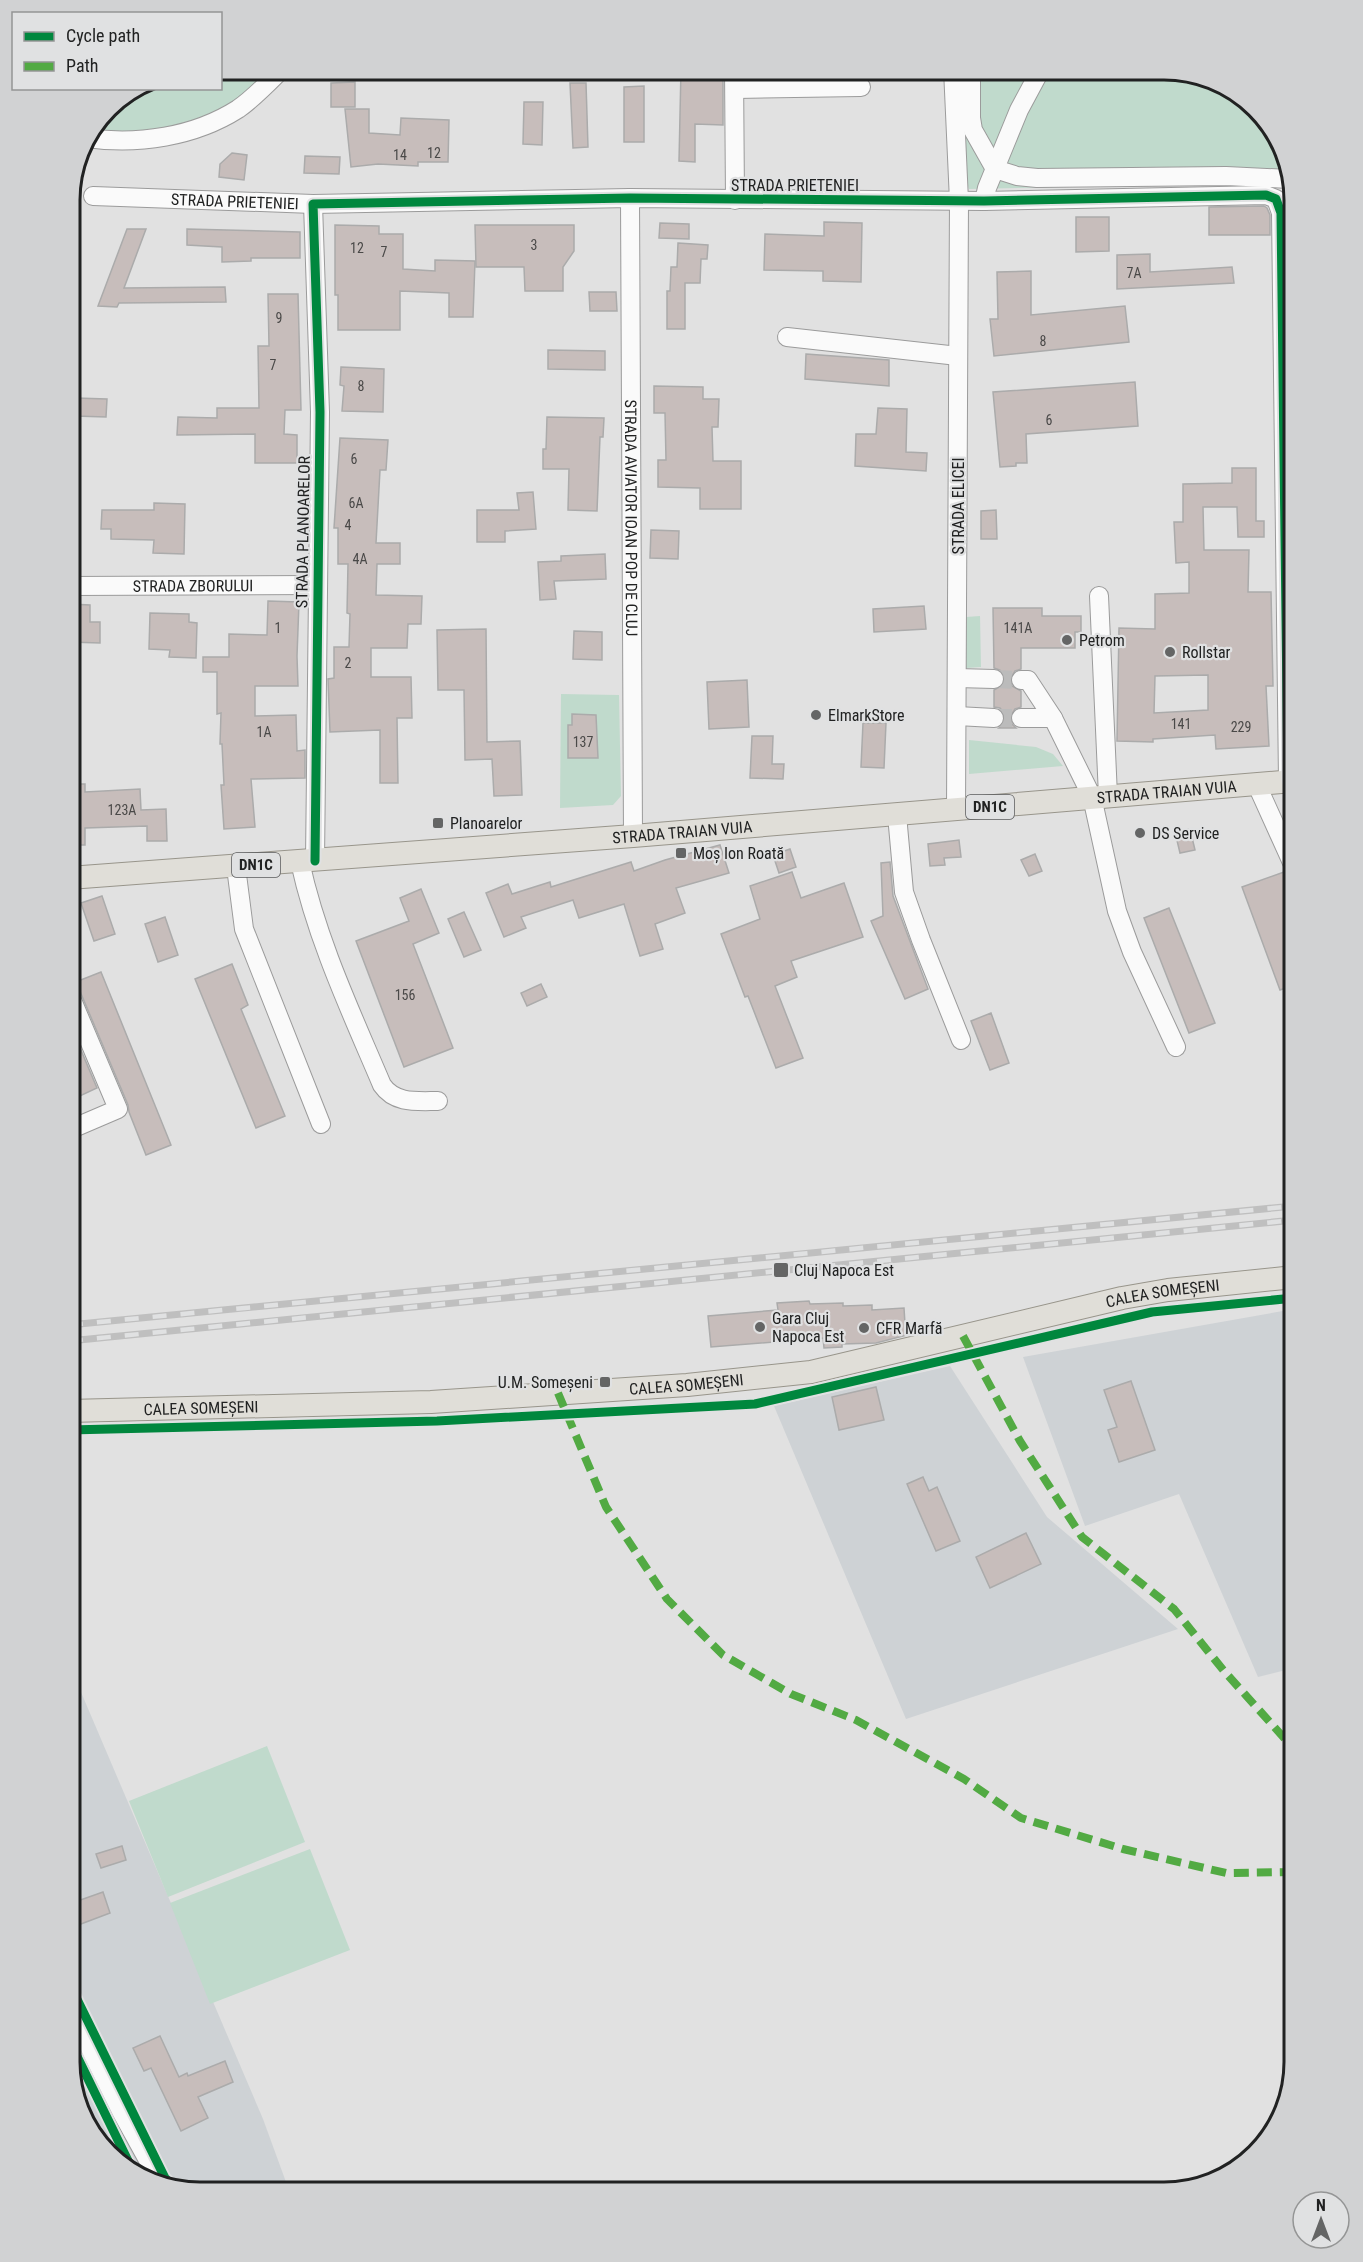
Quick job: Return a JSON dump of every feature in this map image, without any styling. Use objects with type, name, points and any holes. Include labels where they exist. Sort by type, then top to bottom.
[{"type":"main road","name":"STRADA TRAIAN VUIA","points":[[80,877],[308,862],[1284,781]]},
{"type":"main road","name":"CALEA SOMEȘENI","points":[[79,1411],[431,1402],[687,1385],[811,1372],[1122,1298],[1168,1290],[1284,1277]]},
{"type":"street","points":[[96,139],[115,142],[154,138],[200,129],[238,109],[271,80]]},
{"type":"street","points":[[735,80],[735,200]]},
{"type":"street","name":"STRADA ELICEI","points":[[954,80],[959,201],[956,810]]},
{"type":"street","points":[[971,80],[972,124],[979,142],[995,169],[1017,176],[1037,178],[1226,176],[1281,179]]},
{"type":"street","points":[[984,201],[1019,110],[1035,80]]},
{"type":"street","points":[[736,89],[861,87]]},
{"type":"street","name":"STRADA PRIETENIEI","points":[[93,196],[314,204],[630,198],[984,201],[1266,195],[1276,199],[1281,213],[1284,383]]},
{"type":"street","name":"STRADA AVIATOR IOAN POP DE CLUJ","points":[[630,198],[633,836]]},
{"type":"street","name":"STRADA PLANOARELOR","points":[[314,204],[320,412],[308,862],[309,902],[382,1085],[388,1094],[400,1099],[438,1101]]},
{"type":"street","points":[[787,337],[958,356]]},
{"type":"street","name":"STRADA ZBORULUI","points":[[80,586],[317,585]]},
{"type":"street","points":[[1099,596],[1100,797],[1118,911],[1132,952],[1176,1047]]},
{"type":"street","points":[[957,678],[994,680]]},
{"type":"street","points":[[1021,680],[1028,680],[1100,797]]},
{"type":"street","points":[[957,716],[994,718]]},
{"type":"street","points":[[1021,718],[1053,718]]},
{"type":"street","points":[[1256,783],[1284,845]]},
{"type":"street","points":[[897,815],[904,892],[961,1040]]},
{"type":"street","points":[[236,867],[244,929],[321,1124]]},
{"type":"street","points":[[80,1018],[118,1109],[80,1125]]},
{"type":"street","points":[[79,2027],[155,2174]]},
{"type":"shaded area","points":[[1284,1311],[1284,1670],[1258,1677],[1179,1494],[1085,1526],[1023,1357]]},
{"type":"shaded area","points":[[950,1366],[1047,1517],[1178,1629],[906,1719],[774,1406]]},
{"type":"shaded area","points":[[79,1688],[263,2119],[286,2182],[192,2182],[161,2176],[133,2162],[121,2153],[100,2129],[86,2101],[79,2062]]},
{"type":"green space","points":[[222,80],[279,80],[233,120],[96,140],[104,127],[121,109],[152,90],[222,90]]},
{"type":"green space","points":[[960,80],[1171,80],[1202,86],[1230,100],[1242,109],[1254,121],[1271,147],[1282,182],[969,189],[960,162]]},
{"type":"green space","points":[[980,616],[981,667],[966,668],[966,617]]},
{"type":"green space","points":[[561,694],[619,695],[621,796],[613,805],[560,808]]},
{"type":"green space","points":[[969,740],[1036,747],[1053,754],[1063,766],[969,774]]},
{"type":"green space","points":[[267,1746],[305,1842],[168,1897],[129,1801]]},
{"type":"green space","points":[[310,1849],[350,1950],[210,2004],[170,1903]]},
{"type":"building","points":[[681,80],[723,80],[723,125],[695,124],[695,162],[679,161]]},
{"type":"building","points":[[355,82],[355,107],[331,107],[331,83]]},
{"type":"building","points":[[570,83],[586,83],[588,147],[573,148]]},
{"type":"building","points":[[644,86],[644,142],[624,142],[624,87]]},
{"type":"building","points":[[524,102],[543,102],[542,145],[523,144]]},
{"type":"building","points":[[345,109],[369,109],[369,133],[400,135],[401,118],[449,120],[448,162],[418,162],[418,166],[378,164],[351,167]]},
{"type":"building","points":[[232,153],[247,155],[244,180],[219,177],[220,164]]},
{"type":"building","points":[[305,156],[340,157],[339,174],[304,173]]},
{"type":"building","points":[[1264,206],[1270,215],[1270,235],[1209,235],[1209,207]]},
{"type":"building","points":[[1076,217],[1109,217],[1109,251],[1076,252]]},
{"type":"building","points":[[824,222],[862,223],[861,282],[823,281],[823,271],[764,270],[765,234],[824,236]]},
{"type":"building","points":[[660,223],[689,224],[689,239],[659,238]]},
{"type":"building","points":[[335,225],[379,226],[379,234],[403,234],[403,269],[435,271],[435,260],[475,261],[473,317],[449,317],[449,293],[400,291],[400,330],[338,330],[338,295],[335,295]]},
{"type":"building","points":[[475,225],[574,225],[574,251],[563,267],[563,291],[525,291],[524,267],[476,267]]},
{"type":"building","points":[[127,229],[146,229],[124,288],[225,287],[226,302],[119,303],[117,307],[98,306]]},
{"type":"building","points":[[187,229],[300,232],[300,258],[251,258],[251,261],[222,262],[222,247],[187,245]]},
{"type":"building","points":[[678,243],[708,245],[707,259],[701,259],[700,283],[685,283],[685,329],[667,329],[667,291],[670,291],[671,267],[677,267]]},
{"type":"building","points":[[1150,254],[1150,272],[1232,267],[1234,283],[1117,289],[1117,255]]},
{"type":"building","points":[[1031,271],[1031,315],[1125,306],[1129,342],[994,356],[990,319],[998,319],[997,272]]},
{"type":"building","points":[[589,292],[616,292],[617,311],[590,311]]},
{"type":"building","points":[[268,294],[298,294],[301,410],[285,410],[284,434],[297,435],[297,463],[255,463],[255,434],[177,435],[178,417],[217,418],[217,408],[259,408],[258,346],[269,346]]},
{"type":"building","points":[[548,350],[605,351],[605,370],[548,369]]},
{"type":"building","points":[[806,354],[889,360],[889,386],[805,379]]},
{"type":"building","points":[[341,367],[384,369],[383,412],[342,411],[344,386],[340,385]]},
{"type":"building","points":[[1135,382],[1138,426],[1026,434],[1027,463],[1000,467],[993,392]]},
{"type":"building","points":[[654,386],[703,387],[703,399],[719,399],[718,427],[712,427],[713,461],[741,461],[741,509],[700,509],[700,488],[658,487],[658,460],[666,460],[665,413],[654,413]]},
{"type":"building","points":[[80,398],[107,399],[106,417],[80,416]]},
{"type":"building","points":[[878,408],[907,409],[906,452],[927,453],[926,471],[855,466],[856,434],[876,434]]},
{"type":"building","points":[[547,417],[604,418],[603,437],[600,437],[597,511],[568,510],[569,469],[543,469]]},
{"type":"building","points":[[340,438],[388,440],[386,470],[380,470],[376,543],[400,543],[400,564],[377,564],[376,595],[422,596],[421,624],[408,624],[407,648],[371,648],[371,677],[411,677],[412,718],[397,718],[398,783],[380,783],[380,730],[330,732],[328,679],[334,678],[334,647],[349,647],[348,564],[338,564],[338,528],[334,528]]},
{"type":"building","points":[[1232,468],[1256,468],[1256,521],[1264,521],[1264,537],[1238,537],[1237,507],[1203,507],[1204,550],[1249,550],[1248,592],[1271,592],[1273,686],[1266,686],[1269,746],[1216,749],[1215,735],[1153,739],[1153,742],[1117,741],[1119,628],[1155,629],[1155,594],[1189,593],[1189,562],[1176,563],[1174,522],[1183,522],[1183,484],[1232,483]],"holes":[[[1208,675],[1208,710],[1154,713],[1155,676]]]},
{"type":"building","points":[[533,492],[536,529],[505,531],[505,542],[477,542],[477,510],[519,510],[517,493]]},
{"type":"building","points":[[154,503],[185,504],[184,554],[153,553],[154,540],[111,539],[111,529],[101,529],[102,510],[154,510]]},
{"type":"building","points":[[996,510],[997,539],[981,539],[981,511]]},
{"type":"building","points":[[651,530],[679,531],[678,559],[650,558]]},
{"type":"building","points":[[605,554],[606,579],[554,581],[556,599],[540,600],[538,562],[561,561],[561,556]]},
{"type":"building","points":[[268,601],[299,602],[298,686],[255,686],[255,716],[296,715],[297,751],[305,750],[305,778],[251,779],[255,827],[224,829],[221,785],[224,785],[222,744],[220,744],[221,713],[217,714],[217,672],[203,672],[203,657],[229,657],[229,634],[267,635]]},
{"type":"building","points":[[80,605],[90,605],[90,622],[100,622],[100,643],[80,642]]},
{"type":"building","points":[[924,606],[926,629],[874,632],[873,609]]},
{"type":"building","points":[[993,608],[1042,608],[1042,616],[1081,616],[1081,632],[1075,632],[1075,648],[1021,648],[1021,669],[1015,671],[1010,679],[1012,686],[1021,691],[1021,707],[1015,709],[1010,717],[1016,728],[999,728],[1004,724],[1004,713],[1000,708],[994,707],[994,690],[1003,685],[1005,679],[1000,670],[994,668]]},
{"type":"building","points":[[150,613],[189,614],[189,622],[197,623],[196,658],[169,657],[170,650],[149,649]]},
{"type":"building","points":[[486,629],[487,742],[520,741],[522,795],[494,796],[492,759],[465,760],[464,690],[438,690],[437,630]]},
{"type":"building","points":[[574,631],[602,632],[602,660],[573,659]]},
{"type":"building","points":[[747,680],[749,727],[709,729],[707,682]]},
{"type":"building","points":[[572,714],[596,715],[598,758],[568,758],[568,725],[572,725]]},
{"type":"building","points":[[863,723],[886,723],[884,768],[861,767]]},
{"type":"building","points":[[752,736],[773,736],[772,764],[784,764],[783,779],[750,778]]},
{"type":"building","points":[[80,784],[85,784],[85,792],[140,789],[141,810],[166,809],[167,841],[147,841],[147,826],[85,828],[85,845],[80,845]]},
{"type":"building","points":[[1190,829],[1195,850],[1180,853],[1175,832]]},
{"type":"building","points":[[959,840],[961,857],[944,858],[945,865],[930,866],[928,844]]},
{"type":"building","points":[[720,845],[729,873],[676,888],[685,913],[655,924],[663,949],[640,956],[624,904],[579,918],[573,900],[521,917],[526,928],[504,937],[486,893],[508,884],[512,894],[550,882],[551,887],[631,862],[634,871]]},
{"type":"building","points":[[790,849],[796,867],[779,873],[773,855]]},
{"type":"building","points":[[1035,854],[1042,871],[1029,876],[1021,860]]},
{"type":"building","points":[[890,862],[893,896],[928,989],[905,999],[871,921],[883,916],[881,863]]},
{"type":"building","points":[[792,872],[801,898],[844,883],[863,937],[791,961],[797,977],[775,986],[803,1058],[776,1068],[721,934],[760,919],[750,886]]},
{"type":"building","points":[[1284,872],[1284,989],[1280,990],[1242,887]]},
{"type":"building","points":[[421,889],[439,933],[413,944],[453,1048],[404,1067],[356,941],[409,921],[400,898]]},
{"type":"building","points":[[102,896],[115,934],[94,941],[81,903]]},
{"type":"building","points":[[1169,908],[1215,1023],[1189,1033],[1144,918]]},
{"type":"building","points":[[464,912],[481,950],[464,957],[448,919]]},
{"type":"building","points":[[165,917],[178,955],[158,962],[145,924]]},
{"type":"building","points":[[232,964],[248,1005],[241,1009],[285,1116],[256,1128],[195,979]]},
{"type":"building","points":[[101,972],[171,1145],[146,1155],[128,1105],[80,990],[80,980]]},
{"type":"building","points":[[541,984],[547,997],[527,1006],[521,993]]},
{"type":"building","points":[[991,1013],[1009,1063],[990,1070],[971,1021]]},
{"type":"building","points":[[80,1047],[97,1088],[80,1096]]},
{"type":"building","points":[[809,1301],[810,1304],[872,1305],[872,1310],[904,1308],[905,1324],[910,1324],[911,1334],[876,1343],[842,1344],[842,1347],[824,1348],[823,1338],[711,1347],[708,1316],[778,1310],[777,1303]]},
{"type":"building","points":[[1131,1381],[1155,1450],[1119,1462],[1108,1430],[1117,1427],[1104,1390]]},
{"type":"building","points":[[876,1387],[884,1420],[839,1430],[832,1397]]},
{"type":"building","points":[[923,1477],[929,1491],[937,1487],[960,1541],[936,1551],[907,1484]]},
{"type":"building","points":[[1026,1533],[1041,1564],[990,1588],[976,1557]]},
{"type":"building","points":[[122,1846],[126,1860],[101,1868],[96,1854]]},
{"type":"building","points":[[103,1892],[110,1913],[79,1925],[79,1900]]},
{"type":"building","points":[[160,2036],[179,2077],[187,2073],[188,2076],[225,2061],[233,2082],[198,2097],[208,2118],[181,2131],[151,2068],[144,2071],[133,2048]]},
{"type":"tunnel","points":[[994,679],[1021,680]]},
{"type":"tunnel","points":[[994,718],[1021,718]]},
{"type":"railway","points":[[79,1324],[1284,1207]]},
{"type":"railway","points":[[79,1340],[1284,1221]]},
{"type":"marked path","points":[[963,1336],[1020,1441],[1082,1537],[1174,1609],[1224,1671],[1284,1738]]},
{"type":"marked path","points":[[558,1393],[606,1507],[667,1599],[723,1655],[791,1694],[856,1720],[964,1779],[1021,1818],[1123,1849],[1226,1873],[1284,1872]]},
{"type":"cycle path","points":[[315,861],[320,412],[313,204],[630,198],[984,201],[1266,195],[1276,199],[1281,213],[1284,456]]},
{"type":"cycle path","points":[[79,1430],[437,1421],[755,1404],[1152,1312],[1284,1299]]},
{"type":"cycle path","points":[[79,2003],[164,2177]]},
{"type":"cycle path","points":[[79,2060],[126,2157]]},
{"type":"place","name":"Petrom","points":[[1067,640]]},
{"type":"place","name":"Rollstar","points":[[1170,652]]},
{"type":"place","name":"ElmarkStore","points":[[816,715]]},
{"type":"place","name":"Planoarelor","points":[[438,823]]},
{"type":"place","name":"DS Service","points":[[1140,833]]},
{"type":"place","name":"Moș Ion Roată","points":[[681,853]]},
{"type":"place","name":"Cluj Napoca Est","points":[[781,1270]]},
{"type":"place","name":"Gara Cluj Napoca Est","points":[[760,1327]]},
{"type":"place","name":"CFR Marfă","points":[[864,1328]]},
{"type":"place","name":"U.M. Someșeni","points":[[605,1382]]}]
